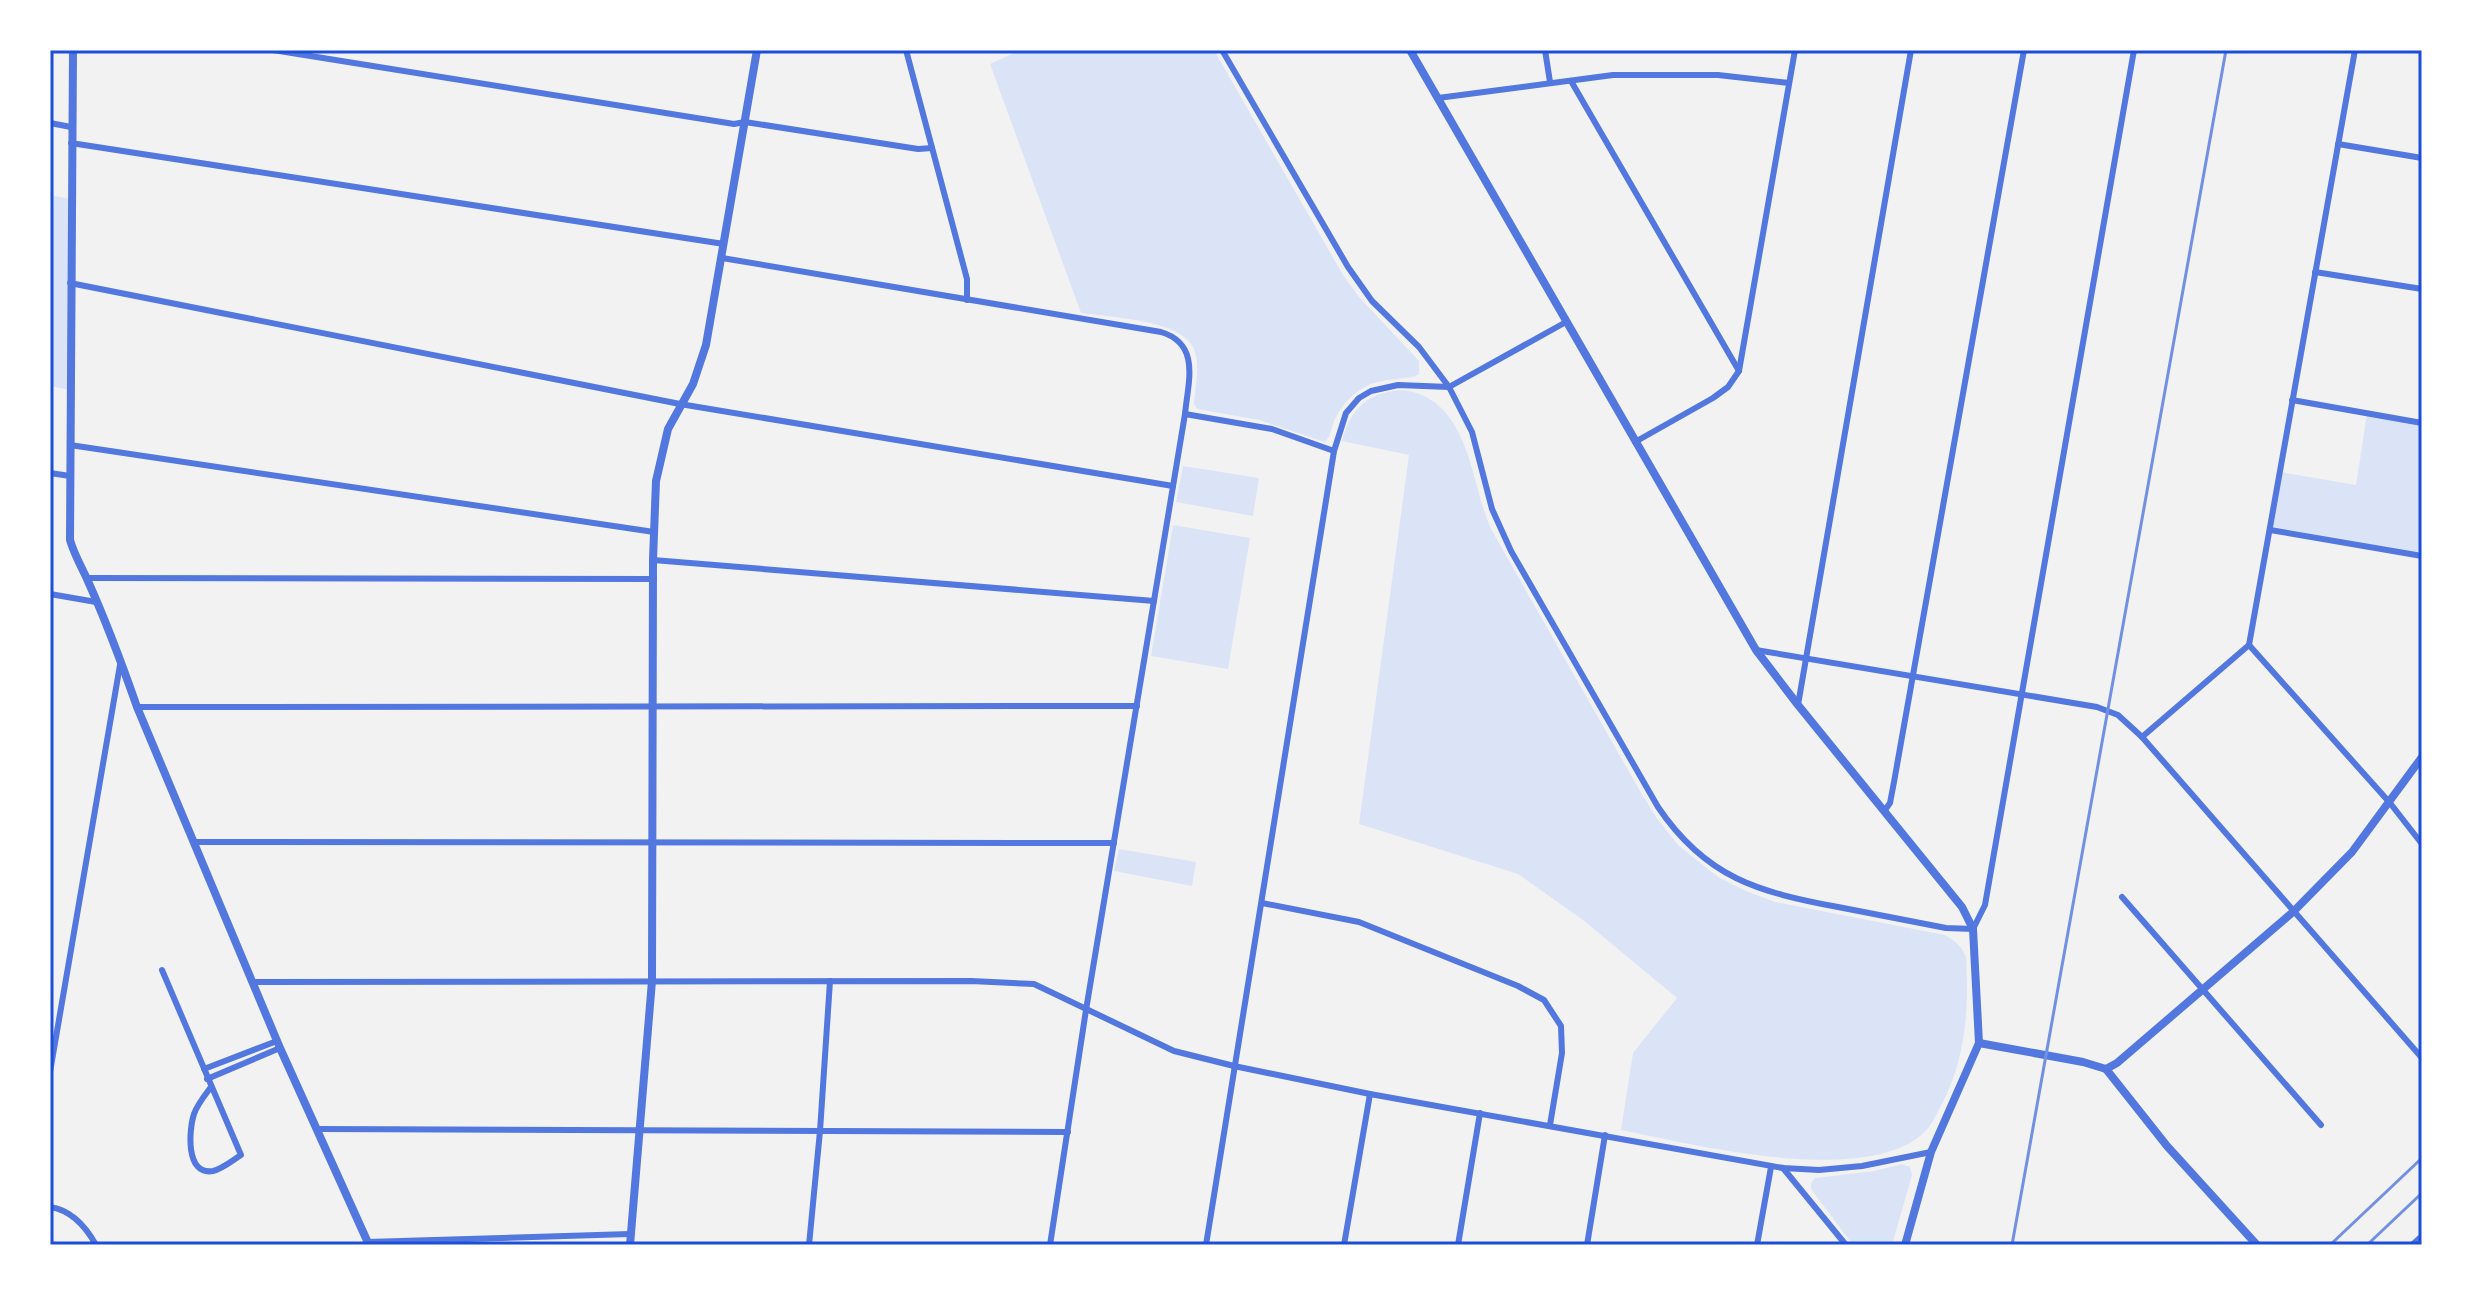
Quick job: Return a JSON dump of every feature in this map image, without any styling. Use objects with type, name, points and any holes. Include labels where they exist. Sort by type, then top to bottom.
[{"type":"street","points":[[73,50],[70,540],[279,1044],[368,1244],[630,1234]]},
{"type":"street","points":[[273,50],[734,124],[745,122],[918,149],[932,148]]},
{"type":"street","points":[[630,1245],[652,981],[656,481],[668,429],[693,384],[706,345],[757,50]]},
{"type":"street","points":[[906,50],[967,279],[967,300]]},
{"type":"street","points":[[1222,50],[1348,267],[1372,301],[1419,347],[1449,387],[1472,432],[1492,509],[1511,551],[1658,807],[1682,838],[1696,852],[1734,878],[1769,892],[1946,928],[1973,929]]},
{"type":"street","points":[[1410,50],[1756,650],[1962,907],[1973,929],[1979,1043],[1931,1152],[1905,1245]]},
{"type":"street","points":[[1545,50],[1550,82]]},
{"type":"street","points":[[1635,442],[1728,387],[1739,371],[1795,50]]},
{"type":"street","points":[[1798,705],[1911,50]]},
{"type":"street","points":[[1885,810],[1890,803],[2024,50]]},
{"type":"street","points":[[1973,929],[1985,905],[2134,50]]},
{"type":"street","points":[[2142,737],[2249,645],[2355,50]]},
{"type":"street","points":[[1438,98],[1613,75],[1718,75],[1789,83]]},
{"type":"street","points":[[1571,81],[1739,371]]},
{"type":"street","points":[[50,123],[71,127]]},
{"type":"street","points":[[71,143],[724,244]]},
{"type":"street","points":[[2338,144],[2422,158]]},
{"type":"street","points":[[722,258],[1161,332],[1182,343],[1188,355],[1190,369],[1185,414],[1050,1245]]},
{"type":"street","points":[[2315,272],[2422,289]]},
{"type":"street","points":[[70,283],[680,404],[1173,486]]},
{"type":"street","points":[[1206,1245],[1334,451],[1346,413],[1359,398],[1382,387],[1449,387],[1566,322]]},
{"type":"street","points":[[2292,400],[2422,423]]},
{"type":"street","points":[[1185,414],[1272,429],[1334,451]]},
{"type":"street","points":[[70,445],[654,532]]},
{"type":"street","points":[[50,473],[70,476]]},
{"type":"street","points":[[2270,530],[2422,556]]},
{"type":"street","points":[[653,560],[1154,601]]},
{"type":"street","points":[[87,578],[654,579]]},
{"type":"street","points":[[50,594],[96,602]]},
{"type":"street","points":[[2249,645],[2390,803],[2422,844]]},
{"type":"street","points":[[1756,650],[2022,694],[2118,715],[2142,737],[2422,1058]]},
{"type":"street","points":[[50,1072],[121,662]]},
{"type":"street","points":[[137,707],[1137,706]]},
{"type":"street","points":[[2106,1069],[2117,1063],[2293,912],[2352,852],[2422,757]]},
{"type":"street","points":[[195,842],[1114,843]]},
{"type":"street","points":[[2122,897],[2321,1125]]},
{"type":"street","points":[[1262,903],[1359,922],[1518,986],[1544,1000],[1561,1026],[1562,1053],[1550,1125]]},
{"type":"street","points":[[162,970],[241,1155],[214,1171],[204,1170],[194,1161],[189,1149],[194,1113],[211,1087]]},
{"type":"street","points":[[809,1245],[830,981]]},
{"type":"street","points":[[253,982],[971,981],[1034,984],[1174,1051],[1370,1094],[1771,1167],[1841,1168],[1931,1152]]},
{"type":"street","points":[[1979,1043],[2106,1069],[2167,1146],[2257,1245]]},
{"type":"street","points":[[204,1069],[279,1044]]},
{"type":"street","points":[[207,1079],[279,1044]]},
{"type":"street","points":[[1344,1245],[1370,1094]]},
{"type":"street","points":[[1458,1245],[1480,1113]]},
{"type":"street","points":[[318,1129],[1068,1132]]},
{"type":"street","points":[[1587,1245],[1605,1135]]},
{"type":"street","points":[[1757,1245],[1771,1167]]},
{"type":"street","points":[[1783,1168],[1846,1245]]},
{"type":"street","points":[[50,1207],[73,1216],[89,1232],[96,1245]]},
{"type":"street","points":[[2412,1245],[2422,1236]]},
{"type":"shaded area","points":[[1012,50],[1214,50],[1343,275],[1359,297],[1419,361],[1419,374],[1372,384],[1356,393],[1340,410],[1325,442],[1259,420],[1197,409],[1194,404],[1197,360],[1186,338],[1143,321],[1081,313],[990,64],[1014,53]]},
{"type":"shaded area","points":[[50,195],[71,199],[70,390],[50,386]]},
{"type":"shaded area","points":[[1404,390],[1426,397],[1442,409],[1455,426],[1472,467],[1491,529],[1640,791],[1678,845],[1718,877],[1775,902],[1945,935],[1962,950],[1966,957],[1967,996],[1964,1033],[1956,1070],[1931,1125],[1904,1146],[1869,1156],[1827,1160],[1782,1158],[1621,1130],[1633,1053],[1677,998],[1583,920],[1518,874],[1359,824],[1409,455],[1342,441],[1350,419],[1363,404],[1380,394]]},
{"type":"shaded area","points":[[2367,414],[2422,423],[2422,556],[2270,530],[2280,472],[2356,485]]},
{"type":"shaded area","points":[[1183,466],[1259,478],[1253,516],[1176,502]]},
{"type":"shaded area","points":[[1173,525],[1250,538],[1228,669],[1151,656]]},
{"type":"shaded area","points":[[1119,849],[1196,862],[1192,886],[1114,871]]},
{"type":"shaded area","points":[[1902,1164],[1910,1167],[1912,1175],[1892,1245],[1853,1245],[1811,1189],[1811,1183],[1815,1178],[1874,1171]]},
{"type":"railway","points":[[2012,1245],[2226,50]]},
{"type":"railway","points":[[2330,1245],[2422,1158]]},
{"type":"railway","points":[[2367,1245],[2422,1193]]}]
